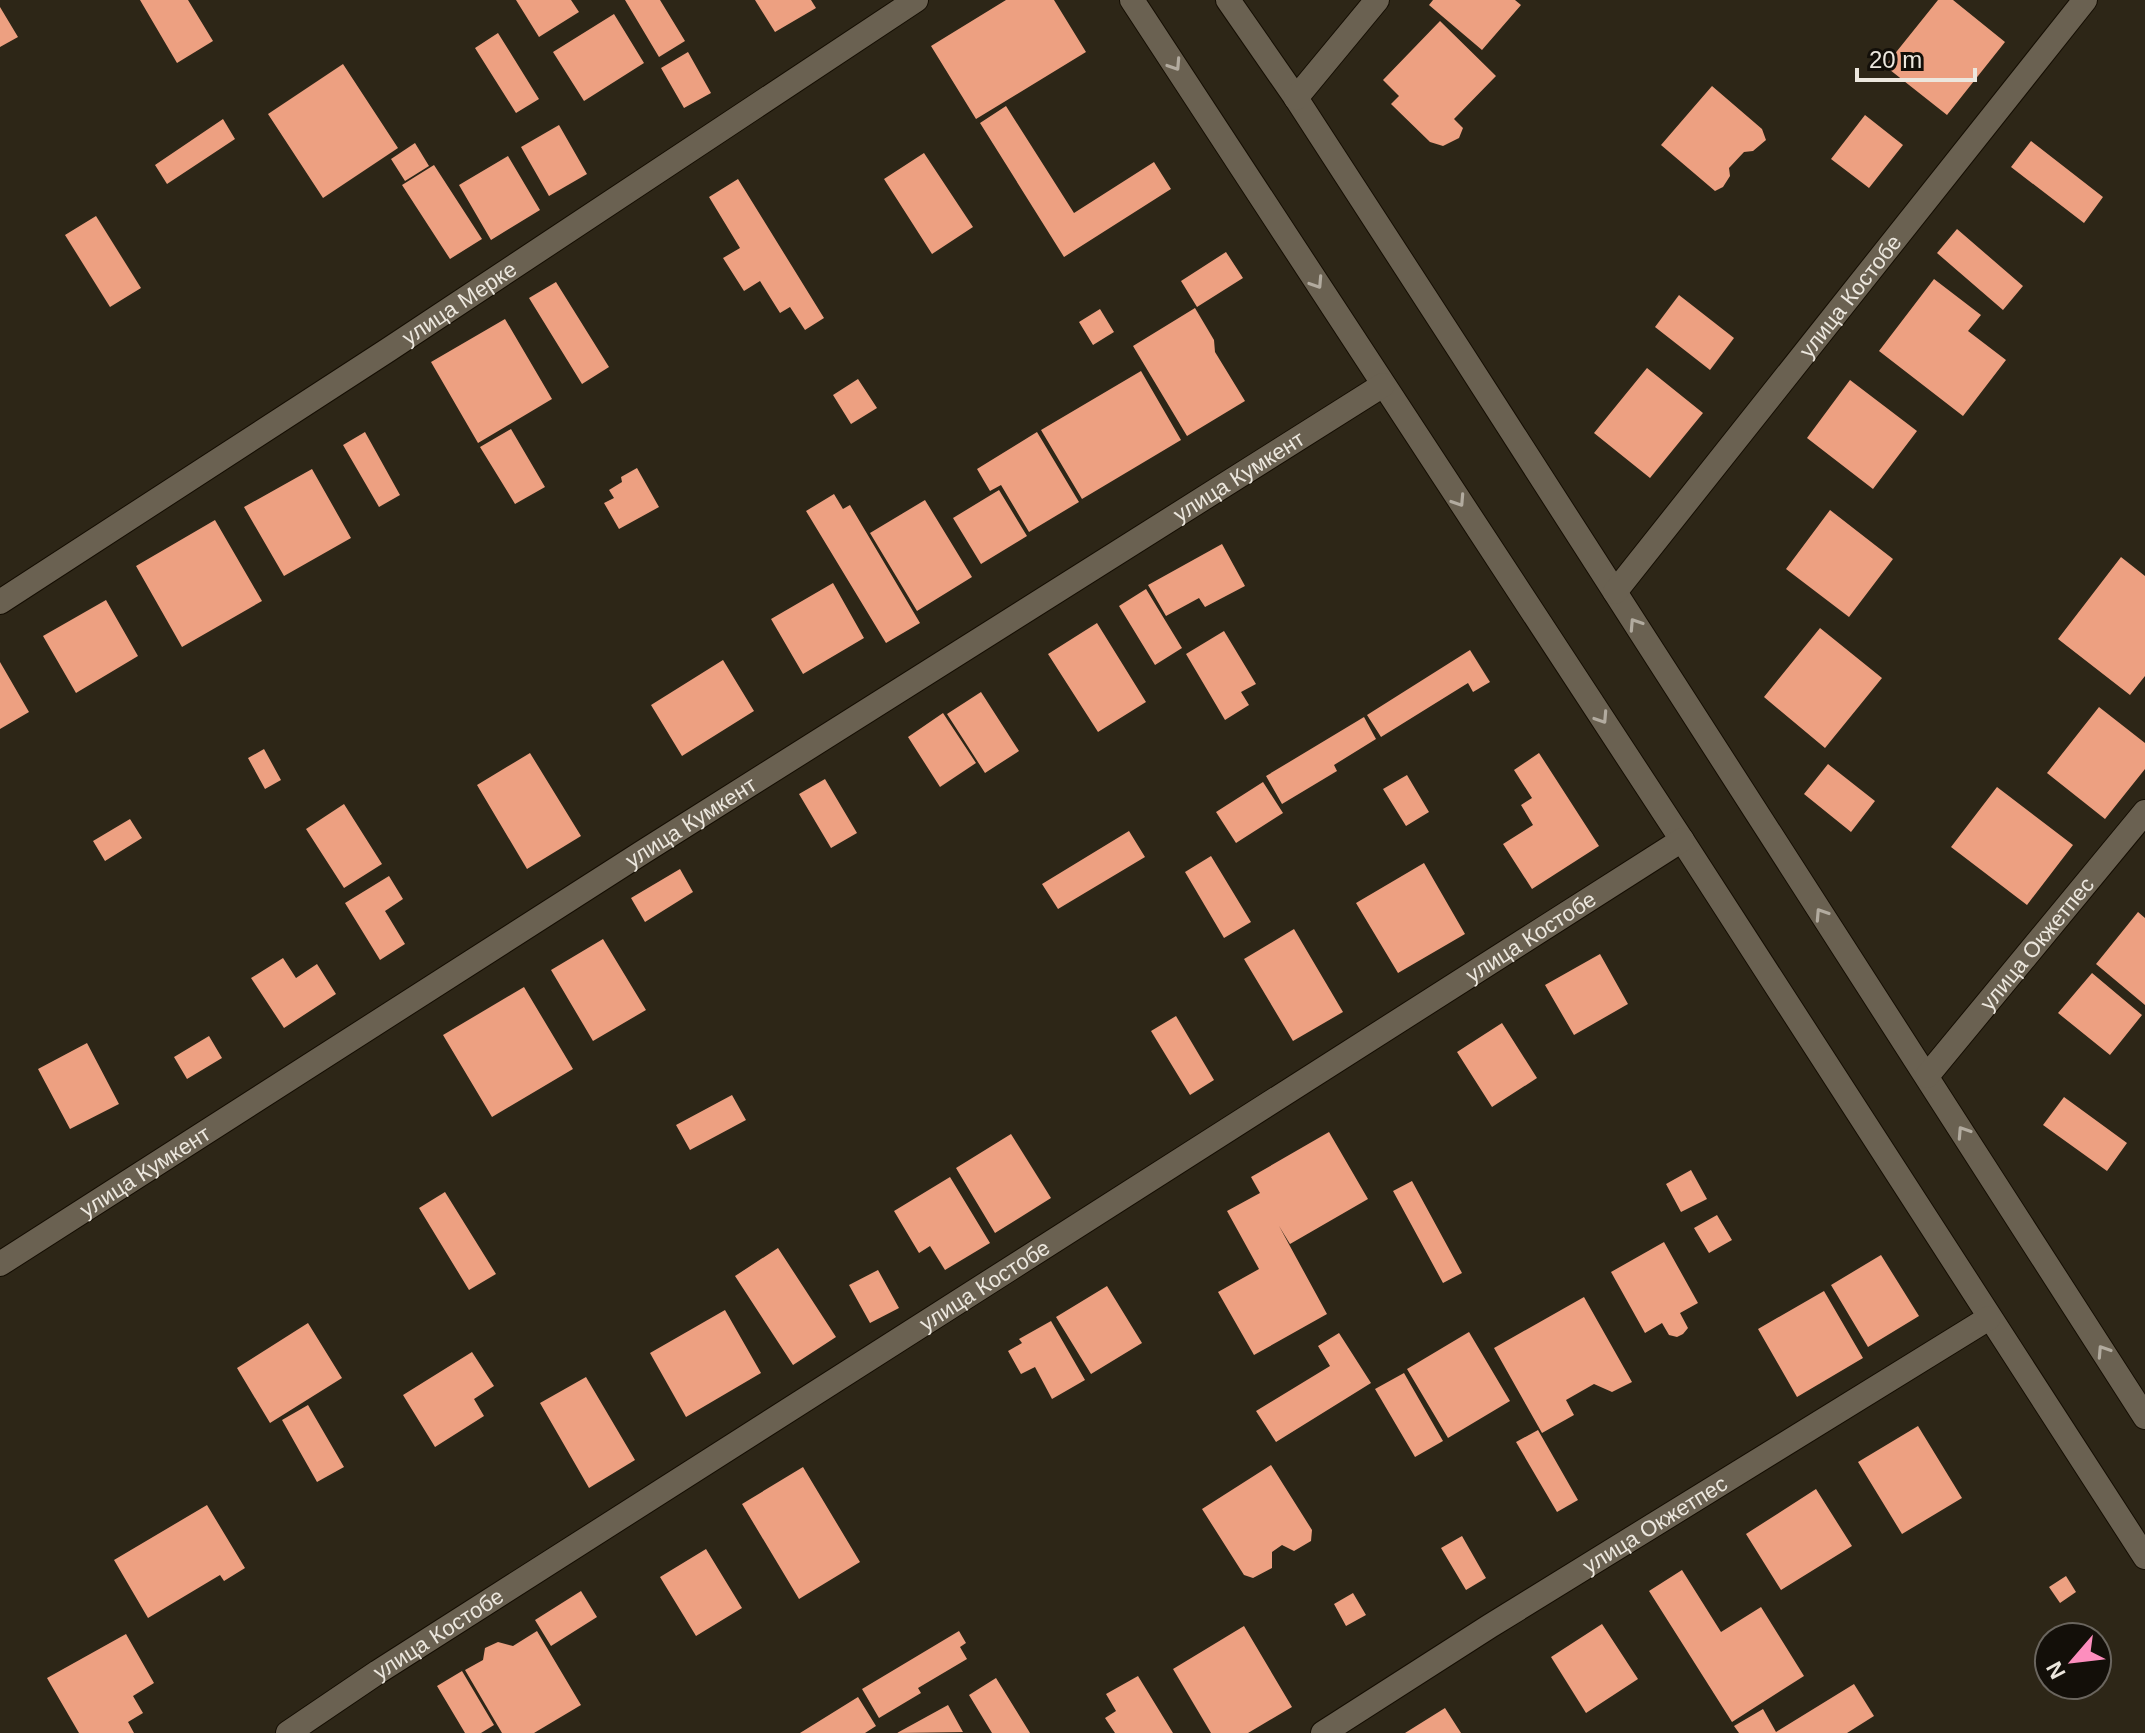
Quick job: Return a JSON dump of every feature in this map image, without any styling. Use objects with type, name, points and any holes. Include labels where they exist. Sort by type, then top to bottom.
[{"type":"street","name":"улица Мерке","points":[[0,602],[401,342],[916,0]]},
{"type":"street","points":[[1132,0],[1682,840],[2145,1557]]},
{"type":"street","points":[[1228,0],[1296,98],[2145,1417]]},
{"type":"street","points":[[1296,98],[1377,0]]},
{"type":"street","name":"улица Костобе","points":[[1615,592],[2085,0]]},
{"type":"street","name":"улица Кумкент","points":[[0,1264],[643,852],[1383,385]]},
{"type":"street","name":"улица Окжетпес","points":[[1927,1076],[2145,812]]},
{"type":"street","name":"улица Костобе","points":[[288,1733],[431,1638],[1682,840]]},
{"type":"street","name":"улица Окжетпес","points":[[1323,1733],[1989,1318]]},
{"type":"building","points":[[140,0],[188,0],[213,41],[177,63]]},
{"type":"building","points":[[516,0],[571,0],[579,12],[539,37]]},
{"type":"building","points":[[625,0],[660,0],[685,41],[659,57]]},
{"type":"building","points":[[755,0],[811,0],[816,8],[775,32]]},
{"type":"building","points":[[1006,0],[1054,0],[1086,52],[976,119],[931,46]]},
{"type":"building","points":[[1433,0],[1515,0],[1521,5],[1482,50],[1429,5]]},
{"type":"building","points":[[1938,0],[1953,0],[2005,42],[1947,115],[1885,66]]},
{"type":"building","points":[[0,7],[18,37],[0,47]]},
{"type":"building","points":[[614,14],[644,63],[584,101],[553,52]]},
{"type":"building","points":[[1440,21],[1496,76],[1454,119],[1463,128],[1459,138],[1443,146],[1430,142],[1391,104],[1399,96],[1383,80]]},
{"type":"building","points":[[498,33],[539,99],[516,113],[475,48]]},
{"type":"building","points":[[688,52],[711,93],[684,108],[661,68]]},
{"type":"building","points":[[343,64],[398,148],[323,198],[268,114]]},
{"type":"building","points":[[1712,86],[1762,129],[1766,140],[1753,151],[1744,152],[1729,168],[1730,176],[1723,187],[1715,191],[1661,145]]},
{"type":"building","points":[[1006,106],[1074,213],[1154,162],[1171,189],[1064,257],[980,123]]},
{"type":"building","points":[[1865,115],[1903,145],[1869,188],[1831,159]]},
{"type":"building","points":[[223,119],[235,139],[167,184],[155,165]]},
{"type":"building","points":[[559,125],[587,174],[549,196],[521,147]]},
{"type":"building","points":[[2031,141],[2103,197],[2084,223],[2011,167]]},
{"type":"building","points":[[415,143],[429,166],[405,181],[391,159]]},
{"type":"building","points":[[924,153],[973,227],[932,254],[884,179]]},
{"type":"building","points":[[508,156],[540,210],[491,240],[459,185]]},
{"type":"building","points":[[434,165],[482,239],[450,259],[402,185]]},
{"type":"building","points":[[738,179],[824,318],[805,330],[790,307],[780,313],[760,281],[744,291],[723,258],[740,248],[709,197]]},
{"type":"building","points":[[96,216],[141,288],[110,307],[65,235]]},
{"type":"building","points":[[1957,229],[2023,286],[2003,310],[1937,253]]},
{"type":"building","points":[[1226,252],[1243,278],[1197,307],[1181,281]]},
{"type":"building","points":[[1934,279],[1981,315],[1968,331],[2006,360],[1963,416],[1879,351]]},
{"type":"building","points":[[556,282],[609,367],[582,384],[529,298]]},
{"type":"building","points":[[1679,295],[1734,338],[1710,370],[1655,327]]},
{"type":"building","points":[[1195,308],[1214,340],[1215,352],[1245,401],[1187,436],[1133,346]]},
{"type":"building","points":[[1100,309],[1114,332],[1093,345],[1079,322]]},
{"type":"building","points":[[505,319],[552,399],[478,443],[431,362]]},
{"type":"building","points":[[1647,368],[1703,413],[1650,478],[1594,433]]},
{"type":"building","points":[[1141,371],[1181,440],[1082,499],[1041,430]]},
{"type":"building","points":[[858,379],[877,408],[851,424],[833,395]]},
{"type":"building","points":[[1850,380],[1917,431],[1873,489],[1807,438]]},
{"type":"building","points":[[511,429],[545,487],[515,504],[480,447]]},
{"type":"building","points":[[365,432],[400,495],[379,507],[343,445]]},
{"type":"building","points":[[1037,432],[1079,502],[1029,532],[1001,485],[990,491],[977,469]]},
{"type":"building","points":[[637,468],[659,507],[619,529],[604,503],[614,498],[609,490],[622,482],[621,477]]},
{"type":"building","points":[[312,469],[351,538],[284,576],[244,507]]},
{"type":"building","points":[[999,490],[1027,536],[981,564],[953,518]]},
{"type":"building","points":[[834,494],[843,509],[850,505],[920,623],[886,643],[806,511]]},
{"type":"building","points":[[925,500],[972,577],[917,611],[870,533]]},
{"type":"building","points":[[1830,510],[1893,559],[1849,617],[1786,569]]},
{"type":"building","points":[[215,520],[262,601],[182,647],[136,566]]},
{"type":"building","points":[[1222,544],[1245,586],[1205,607],[1199,598],[1166,616],[1148,585]]},
{"type":"building","points":[[2121,557],[2145,576],[2145,676],[2130,695],[2058,639]]},
{"type":"building","points":[[833,583],[864,638],[803,674],[771,619]]},
{"type":"building","points":[[1146,589],[1182,648],[1155,665],[1119,606]]},
{"type":"building","points":[[106,600],[138,656],[76,693],[43,636]]},
{"type":"building","points":[[1097,623],[1146,702],[1098,732],[1048,654]]},
{"type":"building","points":[[1820,628],[1882,678],[1825,748],[1764,697]]},
{"type":"building","points":[[1224,631],[1256,684],[1241,692],[1249,705],[1225,720],[1186,654]]},
{"type":"building","points":[[1470,650],[1490,682],[1473,692],[1468,683],[1381,737],[1367,715]]},
{"type":"building","points":[[723,660],[754,711],[682,756],[651,705]]},
{"type":"building","points":[[0,662],[29,712],[0,729]]},
{"type":"building","points":[[981,692],[1019,751],[985,773],[947,714]]},
{"type":"building","points":[[2099,707],[2145,743],[2145,769],[2105,819],[2047,773]]},
{"type":"building","points":[[943,713],[976,763],[940,787],[908,737]]},
{"type":"building","points":[[1364,717],[1376,739],[1334,765],[1337,771],[1282,804],[1266,776]]},
{"type":"building","points":[[264,749],[281,780],[265,789],[248,758]]},
{"type":"building","points":[[530,753],[581,836],[527,869],[477,785]]},
{"type":"building","points":[[1539,753],[1599,846],[1532,889],[1503,844],[1533,825],[1521,805],[1532,798],[1514,770]]},
{"type":"building","points":[[1828,764],[1875,801],[1851,832],[1804,794]]},
{"type":"building","points":[[1407,775],[1429,812],[1406,826],[1383,789]]},
{"type":"building","points":[[825,779],[857,833],[831,848],[799,794]]},
{"type":"building","points":[[1263,782],[1283,813],[1236,843],[1216,812]]},
{"type":"building","points":[[1997,787],[2073,845],[2027,905],[1951,847]]},
{"type":"building","points":[[344,804],[382,864],[344,888],[306,829]]},
{"type":"building","points":[[130,819],[142,838],[105,861],[93,841]]},
{"type":"building","points":[[1129,831],[1145,857],[1058,909],[1042,884]]},
{"type":"building","points":[[1211,856],[1251,922],[1224,938],[1185,872]]},
{"type":"building","points":[[1424,863],[1465,934],[1398,973],[1356,903]]},
{"type":"building","points":[[680,869],[693,892],[645,922],[631,898]]},
{"type":"building","points":[[389,876],[403,899],[385,911],[405,944],[380,960],[345,903]]},
{"type":"building","points":[[2138,912],[2145,918],[2145,1005],[2096,964]]},
{"type":"building","points":[[1294,929],[1343,1012],[1293,1041],[1244,959]]},
{"type":"building","points":[[603,939],[646,1010],[593,1041],[551,970]]},
{"type":"building","points":[[1600,954],[1628,1004],[1574,1035],[1545,985]]},
{"type":"building","points":[[283,958],[296,978],[317,964],[336,994],[284,1028],[251,978]]},
{"type":"building","points":[[2092,973],[2142,1015],[2110,1055],[2058,1013]]},
{"type":"building","points":[[524,987],[573,1069],[492,1117],[443,1035]]},
{"type":"building","points":[[1176,1016],[1214,1080],[1190,1095],[1151,1031]]},
{"type":"building","points":[[1502,1023],[1537,1078],[1492,1107],[1457,1052]]},
{"type":"building","points":[[209,1036],[222,1058],[187,1079],[174,1057]]},
{"type":"building","points":[[87,1043],[119,1104],[70,1129],[38,1069]]},
{"type":"building","points":[[732,1095],[746,1120],[690,1150],[676,1125]]},
{"type":"building","points":[[2064,1097],[2127,1143],[2107,1171],[2043,1125]]},
{"type":"building","points":[[1329,1132],[1368,1199],[1290,1244],[1279,1226],[1327,1314],[1254,1355],[1218,1292],[1259,1269],[1227,1211],[1260,1193],[1251,1177]]},
{"type":"building","points":[[1011,1134],[1051,1198],[995,1233],[956,1168]]},
{"type":"building","points":[[1691,1170],[1707,1199],[1681,1212],[1666,1184]]},
{"type":"building","points":[[950,1177],[990,1243],[945,1270],[930,1246],[919,1253],[894,1211]]},
{"type":"building","points":[[1412,1181],[1462,1273],[1443,1283],[1393,1191]]},
{"type":"building","points":[[445,1192],[496,1274],[469,1290],[419,1208]]},
{"type":"building","points":[[1717,1215],[1732,1240],[1709,1253],[1694,1228]]},
{"type":"building","points":[[1664,1242],[1698,1303],[1680,1313],[1688,1328],[1677,1337],[1669,1335],[1662,1323],[1645,1333],[1611,1272]]},
{"type":"building","points":[[778,1248],[836,1337],[793,1365],[735,1276]]},
{"type":"building","points":[[1881,1255],[1919,1316],[1868,1347],[1831,1285]]},
{"type":"building","points":[[878,1270],[899,1308],[870,1323],[849,1285]]},
{"type":"building","points":[[1107,1286],[1142,1343],[1091,1374],[1056,1317]]},
{"type":"building","points":[[1824,1291],[1863,1358],[1797,1397],[1758,1329]]},
{"type":"building","points":[[1584,1297],[1632,1382],[1612,1392],[1594,1384],[1566,1400],[1574,1415],[1542,1433],[1494,1348]]},
{"type":"building","points":[[725,1310],[761,1373],[686,1417],[650,1353]]},
{"type":"building","points":[[1051,1321],[1085,1380],[1052,1399],[1035,1367],[1021,1374],[1008,1351],[1022,1343],[1019,1339]]},
{"type":"building","points":[[308,1323],[342,1378],[270,1423],[237,1368]]},
{"type":"building","points":[[1469,1332],[1510,1401],[1448,1438],[1407,1369]]},
{"type":"building","points":[[1339,1333],[1371,1383],[1276,1442],[1256,1411],[1330,1366],[1318,1346]]},
{"type":"building","points":[[472,1352],[494,1386],[474,1399],[484,1416],[435,1447],[403,1395]]},
{"type":"building","points":[[1404,1373],[1443,1441],[1415,1457],[1375,1389]]},
{"type":"building","points":[[586,1377],[635,1460],[589,1488],[540,1403]]},
{"type":"building","points":[[308,1405],[344,1467],[317,1482],[282,1420]]},
{"type":"building","points":[[1918,1426],[1962,1498],[1902,1534],[1858,1462]]},
{"type":"building","points":[[1538,1430],[1578,1500],[1557,1512],[1516,1442]]},
{"type":"building","points":[[1271,1465],[1312,1530],[1311,1541],[1294,1551],[1282,1545],[1272,1552],[1272,1568],[1253,1578],[1244,1575],[1202,1509]]},
{"type":"building","points":[[803,1467],[860,1562],[799,1599],[742,1504]]},
{"type":"building","points":[[1816,1489],[1852,1546],[1781,1590],[1746,1534]]},
{"type":"building","points":[[207,1505],[245,1568],[224,1581],[220,1575],[148,1618],[114,1560]]},
{"type":"building","points":[[1462,1536],[1486,1578],[1466,1590],[1441,1548]]},
{"type":"building","points":[[706,1549],[742,1608],[696,1636],[660,1577]]},
{"type":"building","points":[[1682,1570],[1721,1632],[1761,1607],[1804,1676],[1732,1722],[1649,1591]]},
{"type":"building","points":[[2066,1576],[2076,1592],[2060,1603],[2049,1587]]},
{"type":"building","points":[[581,1591],[597,1617],[551,1646],[535,1620]]},
{"type":"building","points":[[1353,1593],[1366,1615],[1346,1626],[1334,1604]]},
{"type":"building","points":[[1602,1624],[1638,1679],[1586,1713],[1551,1657]]},
{"type":"building","points":[[1244,1626],[1292,1707],[1248,1733],[1211,1733],[1173,1669]]},
{"type":"building","points":[[537,1631],[581,1705],[534,1733],[502,1733],[465,1670],[483,1660],[485,1648],[498,1642],[513,1646]]},
{"type":"building","points":[[959,1631],[966,1643],[960,1647],[967,1659],[918,1688],[921,1693],[879,1718],[862,1689]]},
{"type":"building","points":[[126,1634],[154,1683],[133,1696],[143,1713],[128,1722],[134,1733],[79,1733],[47,1678]]},
{"type":"building","points":[[462,1671],[494,1725],[481,1733],[465,1733],[437,1686]]},
{"type":"building","points":[[1138,1676],[1173,1733],[1115,1733],[1105,1718],[1116,1711],[1106,1694]]},
{"type":"building","points":[[996,1678],[1030,1733],[992,1733],[969,1695]]},
{"type":"building","points":[[1854,1684],[1874,1716],[1847,1733],[1739,1733],[1734,1726],[1763,1709],[1776,1732]]},
{"type":"building","points":[[858,1697],[876,1726],[865,1733],[800,1733]]},
{"type":"building","points":[[948,1705],[963,1732],[897,1733]]},
{"type":"building","points":[[1445,1708],[1461,1733],[1405,1733]]}]
